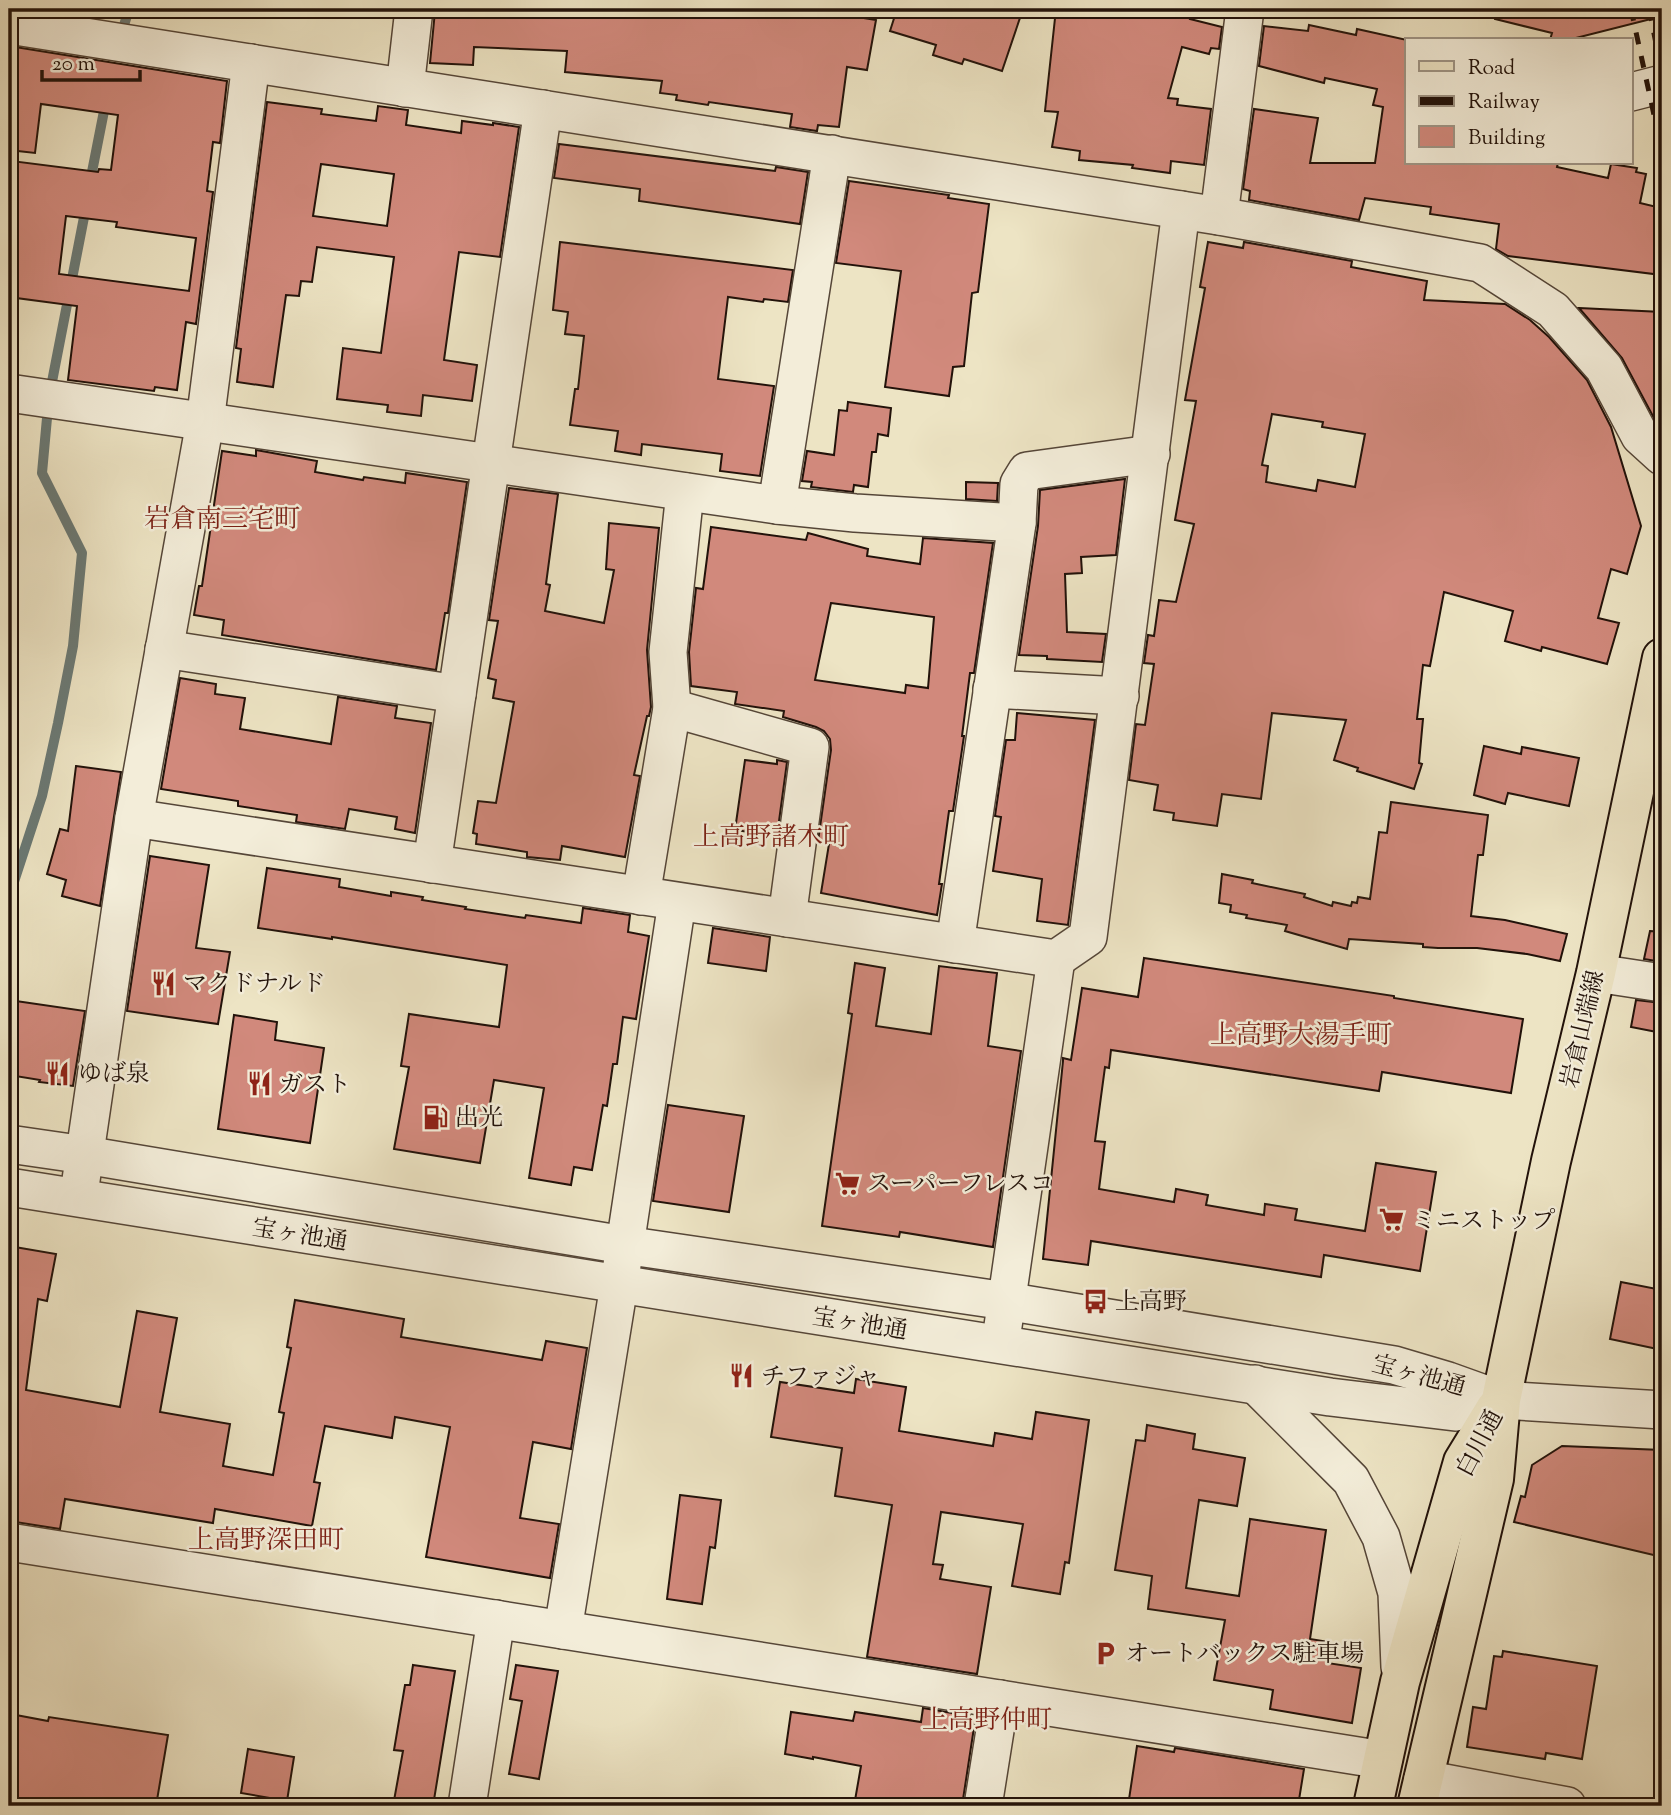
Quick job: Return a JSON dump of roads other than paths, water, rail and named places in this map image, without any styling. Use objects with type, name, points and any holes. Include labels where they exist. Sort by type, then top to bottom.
[{"type":"main road","name":"岩倉山端線","points":[[1501,1400],[1551,1161],[1596,973],[1662,658]]},
{"type":"main road","name":"白川通","points":[[1373,1806],[1400,1682],[1463,1462],[1501,1400]]},
{"type":"main road","name":"白川通","points":[[1420,1793],[1494,1479],[1501,1400]]},
{"type":"street","points":[[405,88],[414,9]]},
{"type":"street","points":[[1219,216],[1245,9]]},
{"type":"street","points":[[9,25],[1219,216],[1480,263],[1553,310],[1604,368],[1640,436],[1662,456]]},
{"type":"street","points":[[78,1198],[134,818],[205,422],[251,63]]},
{"type":"street","points":[[1632,92],[1662,84]]},
{"type":"street","points":[[432,864],[543,109]]},
{"type":"street","points":[[777,505],[832,154]]},
{"type":"street","points":[[134,818],[1055,960],[1088,937],[1181,210]]},
{"type":"street","points":[[9,393],[777,505],[855,513],[1017,523]]},
{"type":"street","points":[[955,944],[1017,523],[1019,484],[1027,471],[1151,454]]},
{"type":"street","points":[[641,895],[672,708],[668,652],[685,492]]},
{"type":"street","points":[[164,649],[457,694]]},
{"type":"street","points":[[992,689],[1120,696]]},
{"type":"street","points":[[672,708],[810,747],[787,918]]},
{"type":"street","points":[[563,1630],[677,902]]},
{"type":"street","points":[[1000,1344],[1055,960]]},
{"type":"street","points":[[1596,973],[1662,983]]},
{"type":"street","name":"宝ヶ池通","points":[[9,1144],[624,1245],[1006,1301],[1394,1365],[1501,1400]]},
{"type":"street","name":"宝ヶ池通","points":[[9,1187],[1330,1397],[1455,1412],[1501,1400]]},
{"type":"street","points":[[1255,1384],[1351,1480],[1381,1536],[1397,1593],[1400,1682]]},
{"type":"street","points":[[1501,1400],[1662,1410]]},
{"type":"street","points":[[9,1542],[1383,1760]]},
{"type":"street","points":[[467,1806],[496,1619]]},
{"type":"street","points":[[984,1806],[1000,1699]]},
{"type":"street","points":[[1420,1793],[1567,1806]]},
{"type":"waterway","points":[[121,35],[129,9]]},
{"type":"waterway","points":[[90,182],[106,101]]},
{"type":"waterway","points":[[50,392],[86,207]]},
{"type":"waterway","points":[[9,897],[42,796],[58,723],[73,646],[82,553],[42,473],[48,407]]},
{"type":"railway","points":[[1631,9],[1662,152]]},
{"type":"railway","points":[[1649,9],[1662,73]]},
{"type":"place","name":"マクドナルド","points":[[163,983]]},
{"type":"place","name":"ゆば泉","points":[[58,1073]]},
{"type":"place","name":"ガスト","points":[[259,1084]]},
{"type":"place","name":"出光","points":[[435,1117]]},
{"type":"place","name":"スーパーフレスコ","points":[[847,1183]]},
{"type":"place","name":"ミニストップ","points":[[1392,1220]]},
{"type":"place","name":"上高野","points":[[1095,1301]]},
{"type":"place","name":"チファジャ","points":[[741,1376]]},
{"type":"place","name":"オートバックス駐車場","points":[[1105,1653]]},
{"type":"district","name":"岩倉南三宅町","points":[[222,518]]},
{"type":"district","name":"上高野諸木町","points":[[771,836]]},
{"type":"district","name":"上高野大湯手町","points":[[1301,1034]]},
{"type":"district","name":"上高野深田町","points":[[266,1539]]},
{"type":"district","name":"上高野仲町","points":[[987,1719]]}]
